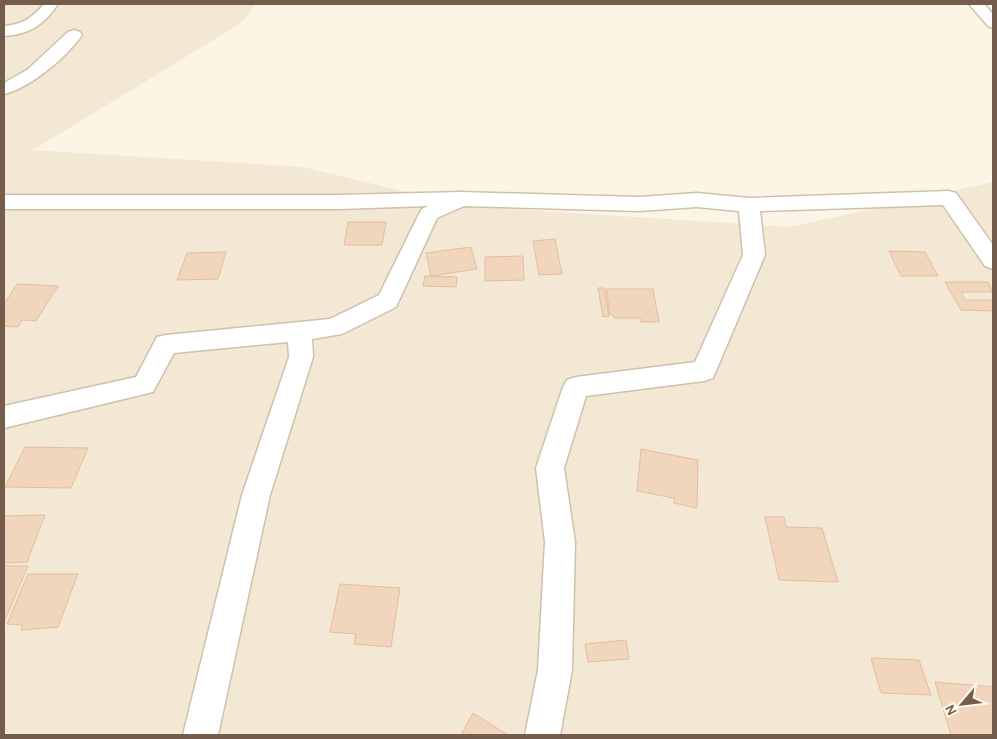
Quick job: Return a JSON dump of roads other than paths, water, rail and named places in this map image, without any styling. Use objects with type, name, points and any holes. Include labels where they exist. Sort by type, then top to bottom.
[{"type":"street","points":[[4,31],[25,29],[37,23],[51,4]]},
{"type":"street","points":[[976,4],[993,23]]},
{"type":"street","points":[[4,89],[11,87],[30,75],[74,35]]},
{"type":"street","points":[[4,202],[319,202],[461,199],[639,204],[697,200],[749,205],[949,198],[993,261]]},
{"type":"street","points":[[4,417],[144,385],[166,344],[334,328],[388,301],[429,214],[461,199]]},
{"type":"street","points":[[542,735],[555,670],[560,542],[550,468],[576,387],[704,371],[754,255],[749,205]]},
{"type":"street","points":[[201,735],[256,495],[301,357],[300,332]]}]
